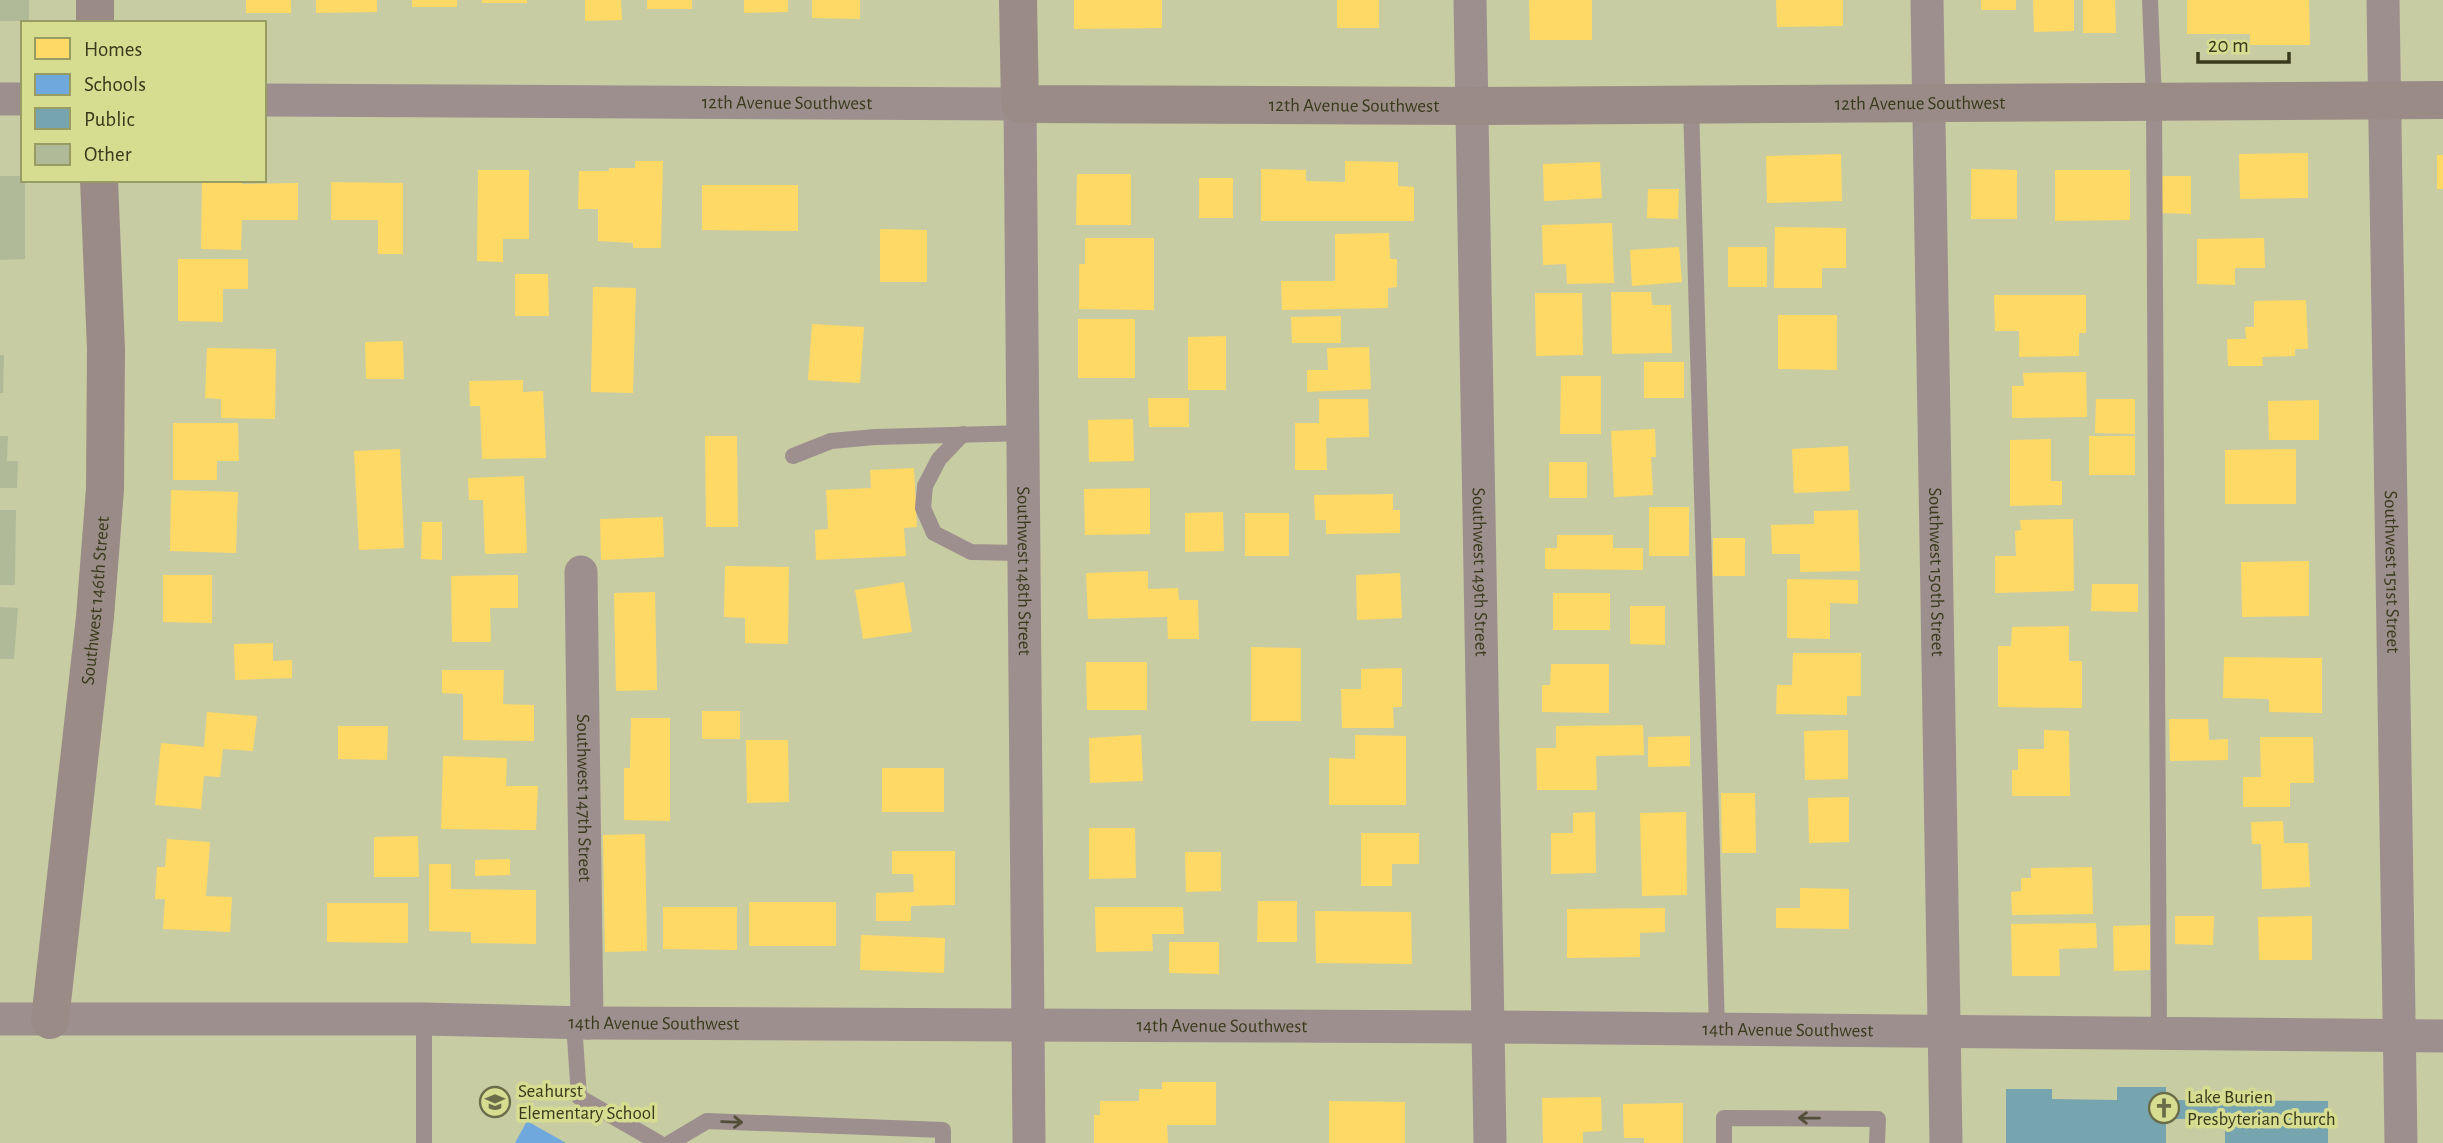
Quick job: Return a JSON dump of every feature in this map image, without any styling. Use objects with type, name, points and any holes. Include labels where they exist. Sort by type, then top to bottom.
[{"type":"street","points":[[95,0],[96,21]]},
{"type":"street","name":"Southwest 148th Street","points":[[1018,0],[1029,1143]]},
{"type":"street","name":"Southwest 149th Street","points":[[1469,0],[1490,1143]]},
{"type":"street","name":"Southwest 150th Street","points":[[1927,0],[1945,1143]]},
{"type":"street","name":"Southwest 151st Street","points":[[2383,0],[2401,1143]]},
{"type":"street","points":[[0,99],[21,99]]},
{"type":"street","name":"12th Avenue Southwest","points":[[266,100],[1472,106],[2443,100]]},
{"type":"street","name":"Southwest 146th Street","points":[[50,1020],[95,617],[105,489],[106,349],[99,182]]},
{"type":"street","name":"Southwest 147th Street","points":[[580,1023],[581,572]]},
{"type":"street","name":"14th Avenue Southwest","points":[[0,1019],[424,1019],[580,1023],[1487,1027],[2443,1036]]},
{"type":"lane","points":[[2150,0],[2154,101],[2159,1034]]},
{"type":"lane","points":[[1691,104],[1717,1029]]},
{"type":"lane","points":[[793,456],[831,441],[1023,433]]},
{"type":"lane","points":[[963,434],[939,459],[925,486],[923,508],[934,533],[971,552],[1024,552]]},
{"type":"lane","points":[[424,1019],[424,1143]]},
{"type":"lane","points":[[580,1023],[579,1097],[659,1143]]},
{"type":"lane","points":[[1724,1143],[1724,1118],[1878,1119],[1877,1143]]},
{"type":"lane","points":[[670,1143],[707,1121],[943,1130],[943,1143]]},
{"type":"building: Homes","points":[[246,0],[291,0],[291,13],[246,13]]},
{"type":"building: Homes","points":[[316,0],[377,0],[377,12],[316,13]]},
{"type":"building: Homes","points":[[412,0],[457,0],[457,7],[412,7]]},
{"type":"building: Homes","points":[[482,0],[527,0],[527,3],[482,3]]},
{"type":"building: Homes","points":[[585,0],[621,0],[622,20],[585,21]]},
{"type":"building: Homes","points":[[647,0],[692,0],[692,9],[647,9]]},
{"type":"building: Homes","points":[[744,0],[788,0],[788,12],[744,13]]},
{"type":"building: Homes","points":[[812,0],[860,0],[860,19],[812,18]]},
{"type":"building: Homes","points":[[1074,0],[1162,0],[1162,28],[1074,29]]},
{"type":"building: Homes","points":[[1337,0],[1379,0],[1379,28],[1337,28]]},
{"type":"building: Homes","points":[[1529,0],[1592,0],[1592,40],[1530,40]]},
{"type":"building: Homes","points":[[1776,0],[1843,0],[1843,26],[1777,27]]},
{"type":"building: Homes","points":[[1981,0],[2016,0],[2016,10],[1981,10]]},
{"type":"building: Homes","points":[[2033,0],[2074,0],[2074,31],[2034,32]]},
{"type":"building: Homes","points":[[2083,0],[2115,0],[2116,33],[2083,33]]},
{"type":"building: Homes","points":[[2187,0],[2309,0],[2310,45],[2250,45],[2250,34],[2187,34]]},
{"type":"building: Homes","points":[[2308,153],[2308,198],[2240,199],[2239,154]]},
{"type":"building: Homes","points":[[1841,154],[1842,201],[1767,203],[1766,156]]},
{"type":"building: Homes","points":[[2437,155],[2443,155],[2443,189],[2437,189]]},
{"type":"building: Homes","points":[[635,161],[663,161],[661,248],[633,248],[633,243],[598,241],[598,209],[578,209],[579,171],[635,168]]},
{"type":"building: Homes","points":[[1345,161],[1398,162],[1398,186],[1414,187],[1414,221],[1261,221],[1261,169],[1306,170],[1306,181],[1345,182]]},
{"type":"building: Homes","points":[[1600,162],[1602,198],[1544,201],[1543,164]]},
{"type":"building: Homes","points":[[1971,169],[2017,170],[2017,219],[1971,219]]},
{"type":"building: Homes","points":[[478,170],[529,170],[529,239],[503,239],[503,262],[477,261]]},
{"type":"building: Homes","points":[[2055,170],[2130,170],[2130,220],[2055,221]]},
{"type":"building: Homes","points":[[1077,174],[1131,174],[1131,225],[1076,225]]},
{"type":"building: Homes","points":[[2161,176],[2191,176],[2191,214],[2160,213]]},
{"type":"building: Homes","points":[[1199,178],[1233,178],[1233,218],[1199,218]]},
{"type":"building: Homes","points":[[202,182],[298,183],[298,220],[242,220],[241,250],[201,249]]},
{"type":"building: Homes","points":[[331,182],[403,183],[403,254],[378,254],[378,220],[331,220]]},
{"type":"building: Homes","points":[[702,185],[798,185],[798,231],[702,230]]},
{"type":"building: Homes","points":[[1648,189],[1679,189],[1678,219],[1647,218]]},
{"type":"building: Homes","points":[[1612,223],[1614,283],[1567,284],[1566,264],[1543,265],[1542,225]]},
{"type":"building: Homes","points":[[1775,227],[1846,228],[1846,268],[1822,268],[1822,288],[1774,288]]},
{"type":"building: Homes","points":[[880,229],[927,230],[927,282],[880,282]]},
{"type":"building: Homes","points":[[1389,233],[1390,259],[1397,259],[1397,287],[1388,288],[1388,308],[1282,310],[1281,281],[1335,281],[1335,234]]},
{"type":"building: Homes","points":[[1085,238],[1154,238],[1154,310],[1079,309],[1079,264],[1085,264]]},
{"type":"building: Homes","points":[[2264,238],[2265,268],[2235,268],[2235,285],[2197,284],[2197,239]]},
{"type":"building: Homes","points":[[1679,247],[1682,282],[1632,286],[1630,250]]},
{"type":"building: Homes","points":[[1728,247],[1767,247],[1767,287],[1728,287]]},
{"type":"building: Homes","points":[[178,259],[248,259],[248,289],[223,289],[223,322],[178,321]]},
{"type":"building: Homes","points":[[515,274],[548,274],[549,316],[515,316]]},
{"type":"building: Homes","points":[[593,287],[636,288],[633,393],[591,392]]},
{"type":"building: Homes","points":[[1611,292],[1651,292],[1652,305],[1671,305],[1672,353],[1612,354]]},
{"type":"building: Homes","points":[[1535,293],[1582,293],[1583,355],[1536,356]]},
{"type":"building: Homes","points":[[1994,295],[2086,295],[2086,333],[2079,333],[2079,356],[2019,357],[2019,331],[1995,331]]},
{"type":"building: Homes","points":[[2306,300],[2308,349],[2295,349],[2295,356],[2262,357],[2263,366],[2228,366],[2227,339],[2246,339],[2245,327],[2254,327],[2254,301]]},
{"type":"building: Homes","points":[[1778,315],[1837,315],[1837,370],[1778,369]]},
{"type":"building: Homes","points":[[1341,316],[1341,343],[1292,343],[1291,317]]},
{"type":"building: Homes","points":[[1078,319],[1135,319],[1135,378],[1078,378]]},
{"type":"building: Homes","points":[[812,324],[864,327],[860,383],[808,380]]},
{"type":"building: Homes","points":[[1226,336],[1226,390],[1188,390],[1188,337]]},
{"type":"building: Homes","points":[[403,341],[404,379],[366,379],[365,342]]},
{"type":"building: Homes","points":[[1369,347],[1371,389],[1307,392],[1307,370],[1328,370],[1327,348]]},
{"type":"building: Homes","points":[[207,348],[276,349],[275,419],[221,418],[221,399],[205,398]]},
{"type":"building: Homes","points":[[1644,362],[1684,362],[1684,398],[1644,398]]},
{"type":"building: Homes","points":[[2086,372],[2087,417],[2012,418],[2012,386],[2024,386],[2023,373]]},
{"type":"building: Homes","points":[[1561,376],[1601,376],[1601,434],[1560,434]]},
{"type":"building: Homes","points":[[523,380],[523,392],[543,391],[546,458],[482,459],[480,406],[470,406],[469,381]]},
{"type":"building: Homes","points":[[1148,398],[1189,398],[1189,427],[1149,427]]},
{"type":"building: Homes","points":[[1319,399],[1368,399],[1369,437],[1326,438],[1327,470],[1295,470],[1295,423],[1319,423]]},
{"type":"building: Homes","points":[[2096,399],[2135,399],[2135,434],[2095,433]]},
{"type":"building: Homes","points":[[2319,400],[2319,440],[2269,440],[2268,401]]},
{"type":"building: Homes","points":[[1133,419],[1134,461],[1089,462],[1088,420]]},
{"type":"building: Homes","points":[[173,423],[238,423],[239,461],[217,461],[217,480],[173,480]]},
{"type":"building: Homes","points":[[1655,429],[1656,457],[1651,457],[1653,495],[1614,497],[1611,431]]},
{"type":"building: Homes","points":[[705,436],[737,436],[738,527],[706,527]]},
{"type":"building: Homes","points":[[2089,436],[2135,436],[2135,475],[2089,475]]},
{"type":"building: Homes","points":[[2051,439],[2051,481],[2062,481],[2062,505],[2010,506],[2010,440]]},
{"type":"building: Homes","points":[[1848,446],[1850,491],[1794,493],[1792,449]]},
{"type":"building: Homes","points":[[400,449],[404,548],[359,550],[354,451]]},
{"type":"building: Homes","points":[[2296,449],[2296,504],[2225,504],[2225,450]]},
{"type":"building: Homes","points":[[1549,462],[1587,462],[1587,498],[1549,498]]},
{"type":"building: Homes","points":[[914,468],[917,527],[904,528],[906,556],[816,560],[815,530],[828,529],[826,490],[871,488],[870,470]]},
{"type":"building: Homes","points":[[524,476],[527,553],[485,554],[483,500],[469,500],[468,478]]},
{"type":"building: Homes","points":[[1150,488],[1150,534],[1085,535],[1084,489]]},
{"type":"building: Homes","points":[[171,490],[238,492],[236,553],[170,551]]},
{"type":"building: Homes","points":[[1393,494],[1393,510],[1400,510],[1400,533],[1326,534],[1326,520],[1315,520],[1314,495]]},
{"type":"building: Homes","points":[[1649,507],[1689,507],[1689,556],[1649,556]]},
{"type":"building: Homes","points":[[1858,510],[1860,571],[1800,572],[1800,554],[1772,554],[1771,525],[1814,524],[1814,511]]},
{"type":"building: Homes","points":[[1223,512],[1224,551],[1185,552],[1185,513]]},
{"type":"building: Homes","points":[[1245,513],[1289,513],[1289,556],[1245,556]]},
{"type":"building: Homes","points":[[663,517],[664,557],[601,560],[600,519]]},
{"type":"building: Homes","points":[[2073,519],[2074,591],[1995,593],[1995,556],[2016,556],[2015,531],[2021,530],[2020,520]]},
{"type":"building: Homes","points":[[422,522],[442,522],[442,560],[421,559]]},
{"type":"building: Homes","points":[[1557,535],[1613,535],[1613,548],[1643,548],[1643,570],[1545,569],[1545,548],[1557,548]]},
{"type":"building: Homes","points":[[1713,538],[1745,538],[1745,576],[1713,576]]},
{"type":"building: Homes","points":[[2309,561],[2309,616],[2242,617],[2241,562]]},
{"type":"building: Homes","points":[[725,566],[789,567],[788,644],[745,643],[745,618],[724,617]]},
{"type":"building: Homes","points":[[1148,571],[1148,589],[1178,588],[1179,600],[1198,600],[1199,639],[1168,639],[1167,617],[1088,619],[1086,573]]},
{"type":"building: Homes","points":[[1400,573],[1402,618],[1357,620],[1356,575]]},
{"type":"building: Homes","points":[[163,575],[212,575],[212,623],[163,622]]},
{"type":"building: Homes","points":[[518,575],[518,608],[490,608],[491,642],[452,642],[451,576]]},
{"type":"building: Homes","points":[[1787,579],[1858,580],[1858,604],[1830,603],[1830,639],[1787,638]]},
{"type":"building: Homes","points":[[904,582],[912,632],[863,639],[855,590]]},
{"type":"building: Homes","points":[[2092,584],[2138,584],[2138,612],[2091,611]]},
{"type":"building: Homes","points":[[655,592],[657,690],[616,691],[614,593]]},
{"type":"building: Homes","points":[[1553,593],[1610,593],[1610,630],[1553,630]]},
{"type":"building: Homes","points":[[1630,606],[1665,606],[1665,645],[1630,644]]},
{"type":"building: Homes","points":[[2069,626],[2069,661],[2082,661],[2082,708],[1998,707],[1998,646],[2011,646],[2012,627]]},
{"type":"building: Homes","points":[[273,643],[273,661],[292,660],[292,678],[235,680],[234,644]]},
{"type":"building: Homes","points":[[1251,647],[1301,648],[1301,721],[1251,721]]},
{"type":"building: Homes","points":[[1793,653],[1861,653],[1861,696],[1847,696],[1847,715],[1776,714],[1777,685],[1792,685]]},
{"type":"building: Homes","points":[[2224,657],[2322,658],[2322,713],[2269,712],[2269,699],[2223,698]]},
{"type":"building: Homes","points":[[1086,662],[1147,662],[1147,710],[1087,710]]},
{"type":"building: Homes","points":[[1551,664],[1609,664],[1609,713],[1542,712],[1542,685],[1550,685]]},
{"type":"building: Homes","points":[[1402,668],[1402,707],[1393,707],[1394,728],[1342,728],[1341,689],[1361,689],[1361,669]]},
{"type":"building: Homes","points":[[442,670],[504,670],[503,704],[534,705],[534,741],[463,740],[463,694],[442,693]]},
{"type":"building: Homes","points":[[702,711],[740,711],[740,739],[702,739]]},
{"type":"building: Homes","points":[[207,712],[257,716],[253,751],[223,749],[220,777],[204,776],[201,809],[155,805],[161,743],[204,747]]},
{"type":"building: Homes","points":[[631,718],[670,718],[670,821],[624,820],[624,768],[630,768]]},
{"type":"building: Homes","points":[[2169,719],[2208,719],[2209,740],[2228,739],[2228,760],[2170,761]]},
{"type":"building: Homes","points":[[1643,725],[1644,755],[1596,756],[1597,790],[1537,790],[1536,748],[1556,748],[1556,726]]},
{"type":"building: Homes","points":[[338,726],[388,726],[387,760],[338,759]]},
{"type":"building: Homes","points":[[1848,730],[1848,779],[1805,780],[1804,731]]},
{"type":"building: Homes","points":[[2044,730],[2069,731],[2070,796],[2012,796],[2012,770],[2018,770],[2018,749],[2044,749]]},
{"type":"building: Homes","points":[[1141,735],[1143,781],[1090,783],[1089,738]]},
{"type":"building: Homes","points":[[1355,735],[1406,736],[1406,805],[1329,805],[1329,758],[1355,759]]},
{"type":"building: Homes","points":[[1690,736],[1690,766],[1648,767],[1648,737]]},
{"type":"building: Homes","points":[[2260,737],[2313,737],[2314,783],[2290,783],[2290,807],[2243,807],[2243,777],[2261,777]]},
{"type":"building: Homes","points":[[746,740],[788,740],[789,802],[747,803]]},
{"type":"building: Homes","points":[[443,756],[507,758],[506,786],[538,786],[536,830],[441,829]]},
{"type":"building: Homes","points":[[882,768],[944,768],[944,812],[882,812]]},
{"type":"building: Homes","points":[[1721,793],[1755,793],[1756,853],[1722,853]]},
{"type":"building: Homes","points":[[1849,797],[1849,842],[1809,843],[1808,798]]},
{"type":"building: Homes","points":[[1595,812],[1596,873],[1551,874],[1551,833],[1573,833],[1573,813]]},
{"type":"building: Homes","points":[[1686,812],[1687,895],[1642,896],[1640,813]]},
{"type":"building: Homes","points":[[2283,821],[2284,843],[2308,843],[2310,887],[2262,889],[2261,844],[2252,844],[2251,822]]},
{"type":"building: Homes","points":[[1089,828],[1135,828],[1136,878],[1089,879]]},
{"type":"building: Homes","points":[[1361,833],[1419,833],[1419,864],[1392,864],[1392,886],[1361,886]]},
{"type":"building: Homes","points":[[645,834],[647,951],[605,952],[603,835]]},
{"type":"building: Homes","points":[[418,836],[419,877],[374,877],[374,837]]},
{"type":"building: Homes","points":[[167,839],[210,842],[206,896],[232,897],[230,932],[163,929],[165,899],[155,899],[157,867],[165,867]]},
{"type":"building: Homes","points":[[892,851],[955,851],[955,905],[911,906],[911,921],[876,921],[876,893],[914,892],[913,874],[892,874]]},
{"type":"building: Homes","points":[[1185,852],[1221,852],[1221,891],[1186,892]]},
{"type":"building: Homes","points":[[510,859],[510,875],[475,876],[475,860]]},
{"type":"building: Homes","points":[[429,864],[451,864],[451,889],[536,890],[536,944],[471,943],[471,932],[429,931]]},
{"type":"building: Homes","points":[[2092,867],[2093,914],[2012,915],[2011,892],[2021,891],[2021,878],[2031,878],[2031,868]]},
{"type":"building: Homes","points":[[1800,888],[1849,889],[1849,929],[1776,928],[1776,908],[1800,908]]},
{"type":"building: Homes","points":[[1258,901],[1297,901],[1297,942],[1257,942]]},
{"type":"building: Homes","points":[[749,902],[836,902],[836,946],[749,946]]},
{"type":"building: Homes","points":[[327,903],[408,903],[408,943],[327,942]]},
{"type":"building: Homes","points":[[663,907],[737,907],[737,950],[663,949]]},
{"type":"building: Homes","points":[[1095,907],[1183,907],[1184,934],[1152,934],[1153,951],[1096,952]]},
{"type":"building: Homes","points":[[1665,908],[1665,932],[1640,933],[1640,957],[1567,958],[1567,909]]},
{"type":"building: Homes","points":[[1315,911],[1411,912],[1412,964],[1316,963]]},
{"type":"building: Homes","points":[[2175,916],[2214,916],[2213,945],[2175,944]]},
{"type":"building: Homes","points":[[2312,916],[2312,960],[2259,960],[2258,917]]},
{"type":"building: Homes","points":[[2096,923],[2097,948],[2059,949],[2060,976],[2012,976],[2011,924]]},
{"type":"building: Homes","points":[[2150,925],[2150,970],[2114,971],[2113,926]]},
{"type":"building: Homes","points":[[861,935],[945,938],[944,973],[860,970]]},
{"type":"building: Homes","points":[[1169,942],[1219,942],[1219,974],[1169,973]]},
{"type":"building: Homes","points":[[1162,1082],[1216,1082],[1216,1125],[1167,1125],[1168,1143],[1094,1143],[1094,1115],[1100,1115],[1100,1101],[1139,1101],[1139,1089],[1162,1089]]},
{"type":"building: Homes","points":[[1601,1097],[1602,1131],[1583,1132],[1583,1143],[1543,1143],[1542,1098]]},
{"type":"building: Homes","points":[[1329,1101],[1405,1102],[1405,1143],[1329,1143]]},
{"type":"building: Homes","points":[[1683,1103],[1683,1143],[1644,1143],[1644,1138],[1624,1138],[1623,1104]]},
{"type":"building: Schools","points":[[527,1121],[566,1143],[515,1143]]},
{"type":"building: Public","points":[[2117,1087],[2166,1087],[2166,1100],[2328,1101],[2328,1143],[2225,1143],[2225,1119],[2166,1119],[2166,1143],[2006,1143],[2006,1089],[2052,1089],[2052,1099],[2117,1100]]},
{"type":"building: Other","points":[[0,0],[29,0],[29,21],[0,21]]},
{"type":"building: Other","points":[[0,176],[21,176],[21,182],[25,182],[25,259],[0,260]]},
{"type":"building: Other","points":[[0,355],[4,355],[3,393],[0,393]]},
{"type":"building: Other","points":[[0,436],[8,436],[7,461],[18,461],[17,488],[0,488]]},
{"type":"building: Other","points":[[0,510],[16,510],[15,585],[0,585]]},
{"type":"building: Other","points":[[0,607],[18,608],[14,659],[0,659]]},
{"type":"place","name":"Seahurst Elementary School","points":[[495,1102]]},
{"type":"place","name":"Lake Burien Presbyterian Church","points":[[2164,1108]]}]
